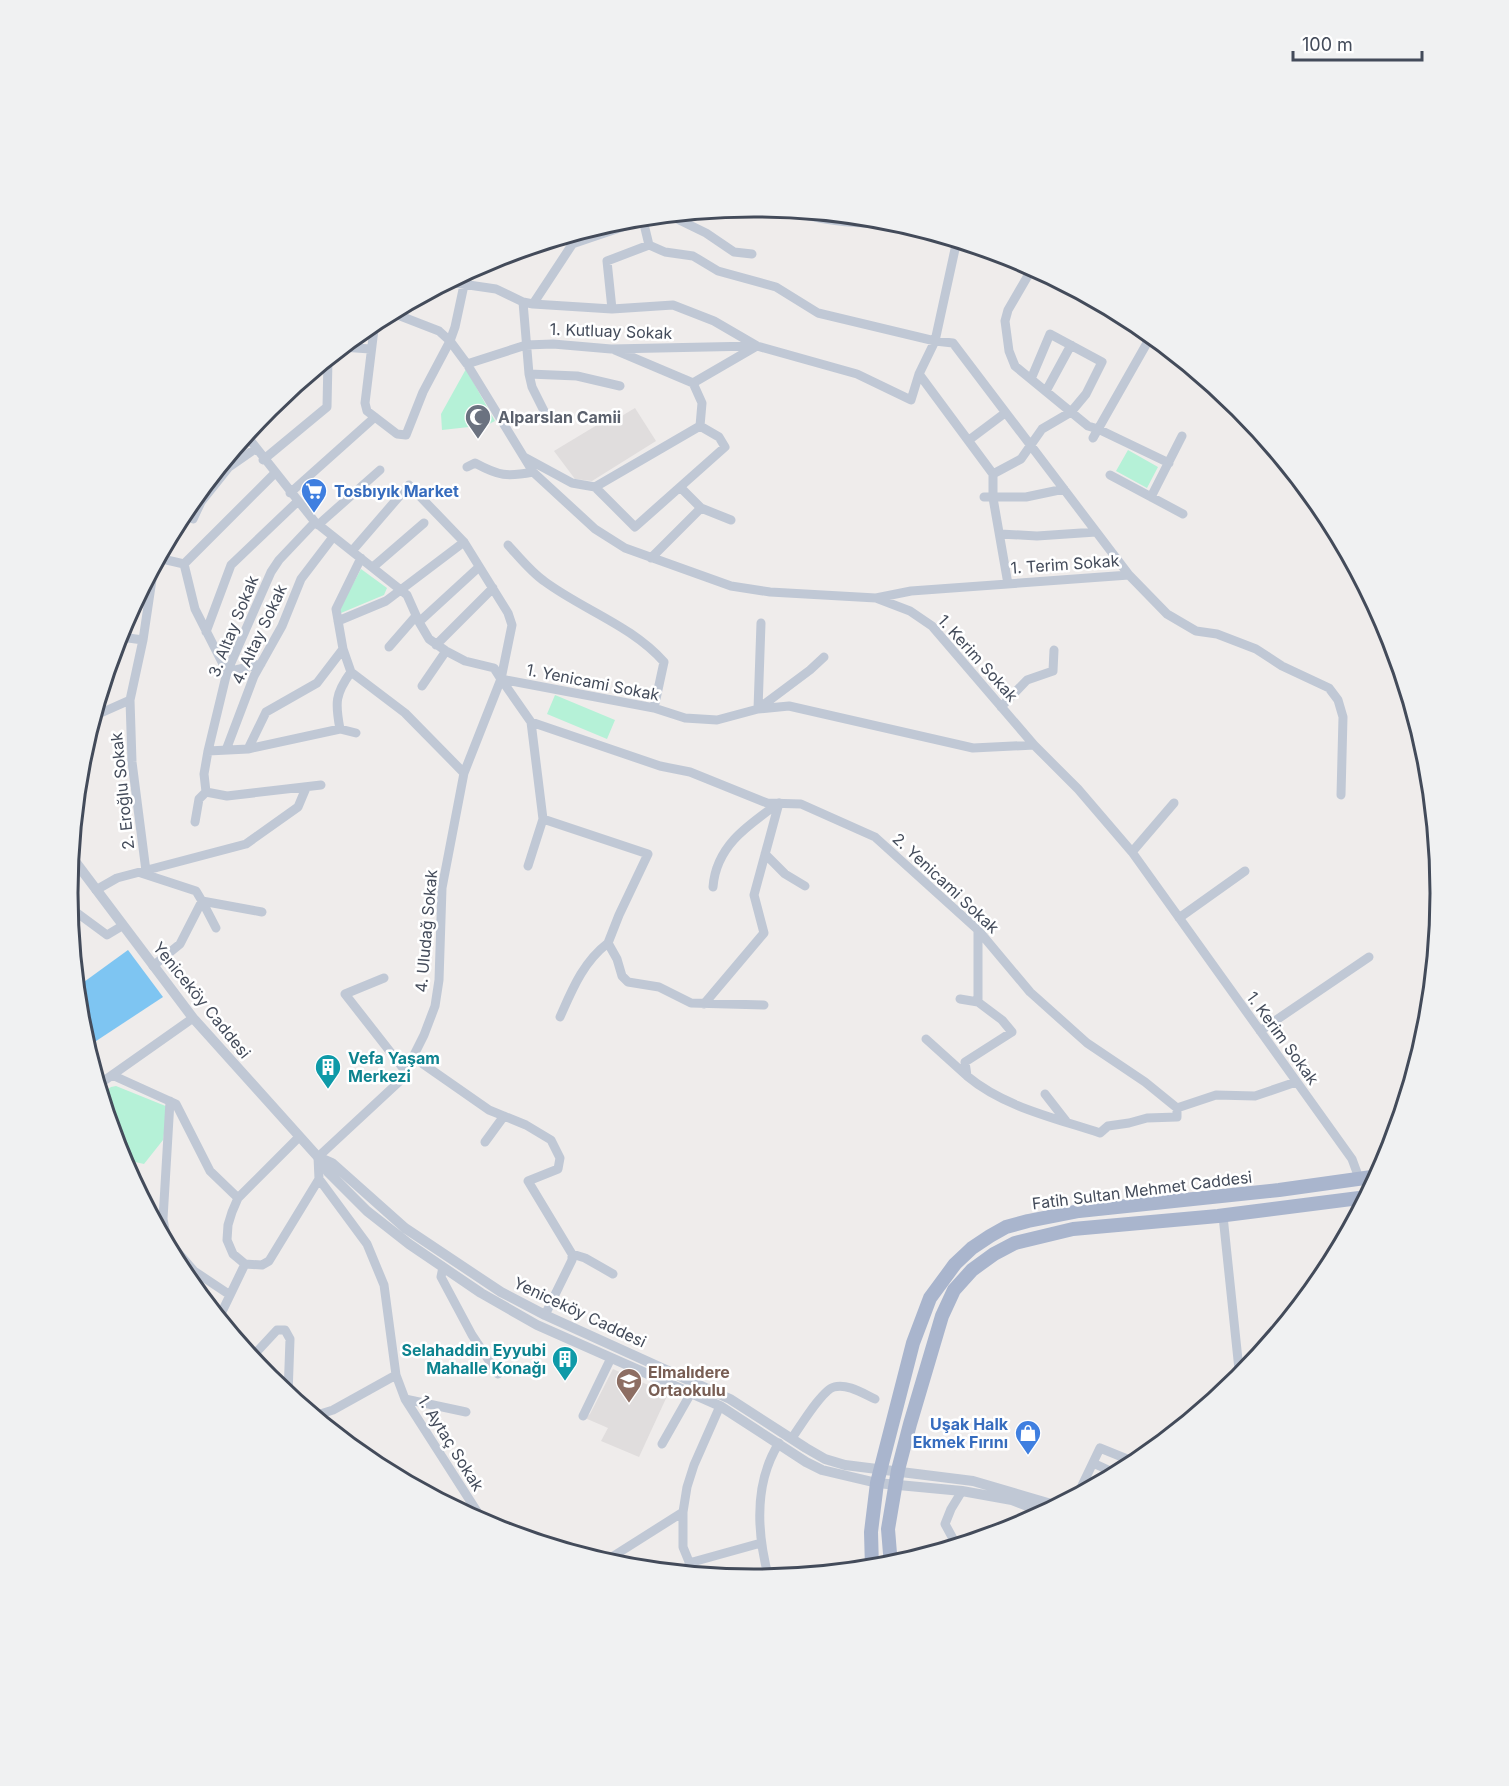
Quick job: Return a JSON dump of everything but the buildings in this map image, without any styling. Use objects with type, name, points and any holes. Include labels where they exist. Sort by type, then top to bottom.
[{"type":"main road","name":"Fatih Sultan Mehmet Caddesi","points":[[872,1559],[871,1533],[878,1476],[913,1343],[930,1298],[955,1264],[972,1248],[1006,1227],[1079,1211],[1279,1190],[1368,1177]]},
{"type":"main road","name":"Fatih Sultan Mehmet Caddesi","points":[[890,1556],[888,1528],[896,1478],[942,1316],[954,1290],[972,1270],[994,1254],[1015,1243],[1073,1229],[1223,1216],[1358,1198]]},
{"type":"street","points":[[682,221],[734,252],[752,254]]},
{"type":"street","points":[[644,226],[649,245]]},
{"type":"street","points":[[547,417],[532,387],[529,374],[526,345],[528,303],[575,243],[598,235]]},
{"type":"street","points":[[612,309],[607,261],[649,245],[665,252],[693,256],[718,271],[776,287],[818,313],[935,341],[953,343],[1129,575]]},
{"type":"street","points":[[459,284],[496,289],[528,303],[612,309],[673,305],[714,321],[758,346],[857,374],[911,400],[919,374],[935,341],[955,247]]},
{"type":"street","points":[[1029,275],[1014,297],[1005,321],[1009,351],[1015,366],[1095,434],[1168,462]]},
{"type":"street","points":[[372,336],[365,403],[368,411],[375,417],[397,434],[406,435],[423,393],[450,341],[464,285]]},
{"type":"street","name":"1. Kerim Sokak","points":[[401,316],[431,328],[450,341],[467,364],[533,472],[595,529],[625,548],[731,586],[770,592],[876,598],[910,611],[932,626],[1034,745],[1078,789],[1132,852],[1352,1159],[1359,1178]]},
{"type":"street","points":[[993,474],[1021,459],[1042,429],[1071,412],[1086,394],[1102,362],[1050,334],[1030,379]]},
{"type":"street","name":"1. Kutluay Sokak","points":[[467,364],[526,345],[553,344],[611,349],[758,346]]},
{"type":"street","points":[[1046,392],[1071,345]]},
{"type":"street","points":[[693,383],[758,346]]},
{"type":"street","points":[[1095,434],[1151,346]]},
{"type":"street","points":[[354,348],[370,349]]},
{"type":"street","points":[[611,349],[693,383],[702,403],[700,426]]},
{"type":"street","points":[[263,460],[327,407],[328,368]]},
{"type":"street","points":[[529,374],[577,376],[620,386]]},
{"type":"street","points":[[919,374],[993,474],[988,497],[1000,534],[1008,584]]},
{"type":"street","points":[[969,440],[1005,412]]},
{"type":"street","points":[[290,493],[375,417]]},
{"type":"street","points":[[523,456],[572,483],[595,487],[634,527],[725,447],[719,437],[700,426]]},
{"type":"street","points":[[595,487],[700,426]]},
{"type":"street","points":[[1151,497],[1182,436]]},
{"type":"street","name":"1. Yenicami Sokak","points":[[251,442],[316,524],[407,595],[429,639],[465,661],[494,668],[501,679],[654,708],[685,718],[717,720],[758,709],[789,706],[974,748],[1034,745]]},
{"type":"street","points":[[236,459],[255,449]]},
{"type":"street","points":[[467,467],[475,464],[495,474],[511,476],[533,472]]},
{"type":"street","name":"3. Altay Sokak","points":[[206,792],[204,774],[208,751],[227,672],[271,572],[279,560],[316,524],[380,470]]},
{"type":"street","points":[[184,564],[274,474]]},
{"type":"street","points":[[1110,475],[1183,514]]},
{"type":"street","points":[[352,551],[409,485],[464,542],[493,588],[436,645]]},
{"type":"street","points":[[680,487],[701,508],[731,520]]},
{"type":"street","points":[[988,497],[1026,497],[1064,489]]},
{"type":"street","points":[[206,632],[231,565],[297,502]]},
{"type":"street","points":[[651,558],[701,508]]},
{"type":"street","points":[[193,519],[198,509]]},
{"type":"street","points":[[373,567],[424,523]]},
{"type":"street","points":[[1000,534],[1037,536],[1096,532]]},
{"type":"street","name":"4. Altay Sokak","points":[[226,750],[254,676],[282,626],[301,579],[333,537]]},
{"type":"street","points":[[338,621],[386,601],[400,588],[464,542]]},
{"type":"street","points":[[508,545],[543,581],[629,631],[654,650],[664,662],[654,708]]},
{"type":"street","points":[[361,558],[336,609],[343,649],[351,672],[405,713],[464,773]]},
{"type":"street","points":[[166,560],[184,564]]},
{"type":"street","points":[[184,564],[195,609],[227,672],[261,664]]},
{"type":"street","points":[[390,647],[418,619],[479,567]]},
{"type":"street","name":"1. Terim Sokak","points":[[876,598],[911,591],[1129,575],[1167,614],[1196,631],[1217,634],[1256,649],[1282,666],[1329,688],[1338,700],[1343,717],[1341,795]]},
{"type":"street","name":"4. Uludağ Sokak","points":[[318,1157],[402,1079],[435,1006],[439,980],[442,888],[464,773],[501,679],[512,625],[508,613],[493,588]]},
{"type":"street","name":"2. Eroğlu Sokak","points":[[143,872],[132,762],[130,700],[143,640],[145,599]]},
{"type":"street","points":[[758,709],[762,623]]},
{"type":"street","points":[[128,638],[143,640]]},
{"type":"street","points":[[248,749],[266,712],[317,683],[343,649]]},
{"type":"street","points":[[1001,707],[1027,680],[1053,671],[1054,650]]},
{"type":"street","points":[[422,686],[446,651]]},
{"type":"street","points":[[758,709],[825,657]]},
{"type":"street","points":[[340,729],[335,706],[340,687],[351,672]]},
{"type":"street","points":[[501,679],[531,722],[543,819],[528,866]]},
{"type":"street","points":[[103,712],[130,700]]},
{"type":"street","name":"2. Yenicami Sokak","points":[[531,722],[660,766],[690,772],[767,803],[801,804],[875,837],[978,930],[1030,992],[1087,1043],[1145,1082],[1177,1108]]},
{"type":"street","points":[[208,751],[248,749],[340,729],[356,733]]},
{"type":"street","points":[[195,822],[199,800],[206,792],[227,796],[321,785]]},
{"type":"street","points":[[96,890],[117,878],[246,844],[298,807],[306,788]]},
{"type":"street","points":[[704,1004],[764,933],[754,895],[779,803]]},
{"type":"street","points":[[713,887],[714,874],[726,847],[747,826],[779,803]]},
{"type":"street","points":[[1132,852],[1174,803]]},
{"type":"street","points":[[543,819],[648,854],[608,943],[587,963],[560,1017]]},
{"type":"street","points":[[765,854],[785,874],[805,886]]},
{"type":"street","name":"Yeniceköy Caddesi","points":[[79,866],[193,1018],[318,1157],[328,1172],[367,1211],[409,1244],[480,1293],[537,1325],[720,1406],[822,1470],[896,1478],[973,1481],[1047,1503]]},
{"type":"street","points":[[1179,918],[1245,871]]},
{"type":"street","points":[[143,872],[196,891],[216,928]]},
{"type":"street","points":[[202,901],[262,912]]},
{"type":"street","points":[[153,966],[180,944],[202,901]]},
{"type":"street","points":[[78,914],[106,935],[122,926]]},
{"type":"street","points":[[978,930],[978,1002]]},
{"type":"street","points":[[608,943],[617,959],[622,976],[628,982],[659,987],[691,1003],[764,1005]]},
{"type":"street","points":[[1260,1031],[1369,957]]},
{"type":"street","points":[[384,978],[345,994],[406,1072]]},
{"type":"street","points":[[960,999],[978,1002],[1002,1020],[1012,1032],[965,1062],[967,1076]]},
{"type":"street","points":[[105,1080],[193,1018]]},
{"type":"street","points":[[926,1039],[967,1076],[991,1093],[1015,1104],[1100,1133],[1108,1125],[1177,1117],[1177,1108],[1216,1095],[1255,1096],[1296,1082]]},
{"type":"street","points":[[413,1057],[489,1110],[526,1125],[551,1140],[560,1158],[558,1169],[528,1181],[572,1254],[572,1260],[545,1315]]},
{"type":"street","points":[[112,1075],[176,1104],[210,1171],[238,1198]]},
{"type":"street","points":[[1045,1094],[1066,1121]]},
{"type":"street","points":[[163,1220],[170,1101]]},
{"type":"street","points":[[485,1142],[504,1116]]},
{"type":"street","points":[[299,1137],[238,1198],[228,1225],[227,1240],[233,1254],[245,1264],[262,1265],[269,1261],[319,1179],[318,1157]]},
{"type":"street","name":"Yeniceköy Caddesi","points":[[318,1157],[332,1163],[405,1228],[501,1292],[545,1315],[730,1399],[825,1459],[878,1476]]},
{"type":"street","name":"1. Aytaç Sokak","points":[[319,1179],[367,1244],[384,1285],[396,1375],[405,1399],[475,1509]]},
{"type":"street","points":[[1223,1216],[1239,1365]]},
{"type":"street","points":[[572,1254],[585,1258],[614,1274]]},
{"type":"street","points":[[223,1311],[245,1264]]},
{"type":"street","points":[[443,1267],[441,1277],[446,1287],[472,1335],[498,1374]]},
{"type":"street","points":[[191,1268],[230,1295]]},
{"type":"street","points":[[257,1351],[277,1330],[285,1330],[290,1339],[288,1383]]},
{"type":"street","points":[[578,1343],[582,1331]]},
{"type":"street","points":[[583,1416],[611,1358]]},
{"type":"street","points":[[322,1413],[333,1410],[396,1375]]},
{"type":"street","points":[[792,1438],[825,1393],[834,1387],[850,1387],[875,1399]]},
{"type":"street","points":[[662,1444],[691,1393]]},
{"type":"street","points":[[405,1399],[466,1412]]},
{"type":"street","points":[[690,1566],[683,1547],[683,1512],[687,1487],[694,1465],[720,1406]]},
{"type":"street","points":[[767,1569],[761,1543],[760,1501],[769,1459],[779,1443]]},
{"type":"street","points":[[1083,1485],[1100,1448],[1125,1458]]},
{"type":"street","points":[[1093,1463],[1107,1470]]},
{"type":"street","name":"Yeniceköy Caddesi","points":[[896,1478],[1012,1500],[1035,1508]]},
{"type":"street","points":[[953,1539],[945,1524],[962,1491]]},
{"type":"street","points":[[615,1555],[683,1512]]},
{"type":"street","points":[[689,1563],[761,1543]]},
{"type":"shaded area","points":[[635,408],[656,441],[592,481],[575,479],[554,451],[612,416],[615,420]]},
{"type":"shaded area","name":"Elmalıdere Ortaokulu","points":[[613,1369],[668,1394],[639,1457],[601,1441],[608,1428],[585,1418],[590,1414]]},
{"type":"green space","points":[[466,369],[495,421],[487,425],[442,430],[441,414]]},
{"type":"green space","points":[[1128,450],[1158,467],[1147,488],[1116,471]]},
{"type":"green space","points":[[361,569],[387,588],[384,595],[341,613],[339,610]]},
{"type":"green space","points":[[555,695],[615,720],[607,739],[547,714]]},
{"type":"green space","points":[[116,1086],[168,1107],[163,1140],[144,1164],[134,1162],[129,1152],[108,1089]]},
{"type":"water","points":[[128,950],[163,997],[95,1042],[84,982]]},
{"type":"place","name":"Alparslan Camii","points":[[478,440]]},
{"type":"place","name":"Tosbıyık Market","points":[[314,514]]},
{"type":"place","name":"Vefa Yaşam Merkezi","points":[[328,1090]]},
{"type":"place","name":"Selahaddin Eyyubi Mahalle Konağı","points":[[565,1382]]},
{"type":"place","name":"Elmalıdere Ortaokulu","points":[[629,1404]]},
{"type":"place","name":"Uşak Halk Ekmek Fırını","points":[[1028,1456]]}]
